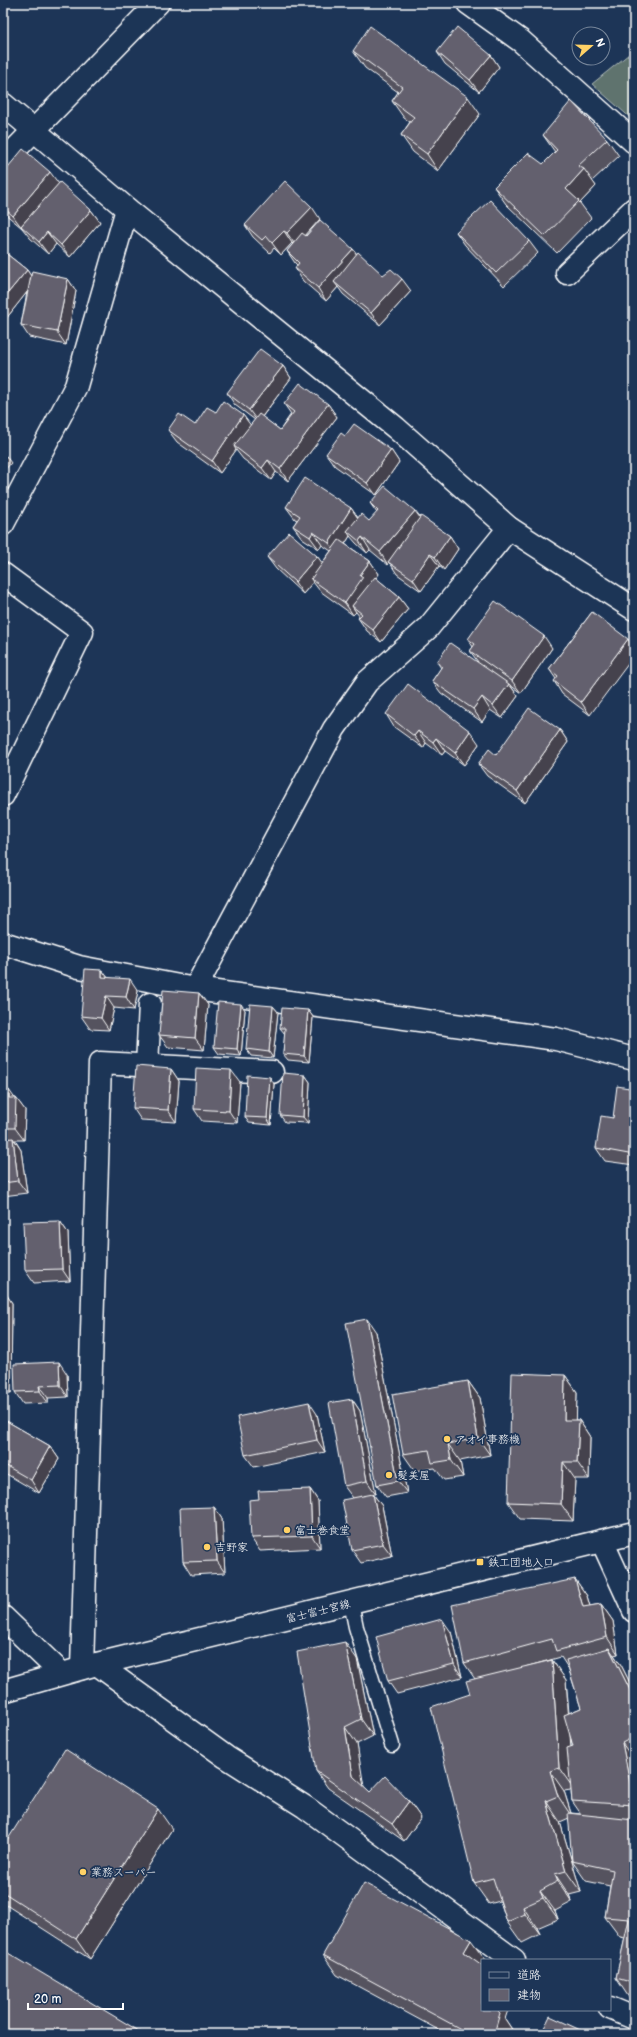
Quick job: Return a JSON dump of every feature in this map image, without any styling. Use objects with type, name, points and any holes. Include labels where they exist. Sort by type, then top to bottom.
[{"type":"street","points":[[3,162],[158,3]]},
{"type":"street","points":[[468,3],[521,41],[634,142]]},
{"type":"street","points":[[3,104],[127,209],[396,428],[509,528],[634,609]]},
{"type":"street","points":[[3,524],[76,386],[127,209]]},
{"type":"street","points":[[567,273],[634,209]]},
{"type":"street","points":[[195,990],[334,729],[367,682],[428,628],[509,528]]},
{"type":"street","points":[[3,574],[82,632],[3,795]]},
{"type":"street","points":[[3,943],[79,967],[195,990],[556,1039],[634,1059]]},
{"type":"street","points":[[147,1066],[150,1004]]},
{"type":"street","points":[[80,1668],[100,1063],[272,1072]]},
{"type":"street","name":"富士富士宮線","points":[[3,1691],[80,1668],[634,1533]]},
{"type":"street","points":[[602,1541],[634,1611]]},
{"type":"street","points":[[3,1617],[80,1668],[311,1811],[513,1959]]},
{"type":"street","points":[[611,2008],[634,2018]]},
{"type":"lane","points":[[351,1603],[356,1627],[392,1744]]},
{"type":"green space","points":[[634,50],[634,121],[592,84]]},
{"type":"building","points":[[370,26],[468,97],[427,154],[401,135],[414,117],[392,101],[402,87],[353,51]]},
{"type":"building","points":[[457,27],[491,55],[470,80],[437,52]]},
{"type":"building","points":[[571,101],[607,139],[578,166],[584,169],[566,189],[579,201],[545,236],[494,187],[528,153],[543,164],[557,150],[543,135]]},
{"type":"building","points":[[23,149],[50,172],[13,216],[3,207],[3,173]]},
{"type":"building","points":[[285,181],[312,207],[287,233],[284,231],[272,243],[266,236],[262,240],[245,225]]},
{"type":"building","points":[[60,182],[91,210],[61,245],[47,232],[39,242],[21,226]]},
{"type":"building","points":[[490,200],[529,241],[496,273],[456,232]]},
{"type":"building","points":[[320,220],[353,249],[318,288],[295,268],[299,263],[287,251],[302,233],[306,236]]},
{"type":"building","points":[[3,251],[27,270],[3,299]]},
{"type":"building","points":[[358,252],[383,275],[391,269],[402,279],[371,313],[334,282]]},
{"type":"building","points":[[32,271],[68,279],[57,332],[21,325]]},
{"type":"building","points":[[260,349],[283,366],[249,410],[227,393]]},
{"type":"building","points":[[300,383],[328,404],[280,469],[268,460],[262,468],[234,446],[259,414],[280,430],[294,412],[284,404]]},
{"type":"building","points":[[223,401],[243,415],[212,461],[168,430],[179,414],[195,425],[207,407],[216,412]]},
{"type":"building","points":[[354,424],[391,450],[367,483],[326,454],[341,433],[345,436]]},
{"type":"building","points":[[305,478],[351,508],[329,543],[313,532],[310,537],[293,526],[300,516],[286,507]]},
{"type":"building","points":[[385,486],[415,511],[380,552],[362,537],[359,541],[347,531],[361,514],[369,521],[378,511],[370,503]]},
{"type":"building","points":[[421,516],[450,536],[435,557],[430,554],[413,579],[388,562]]},
{"type":"building","points":[[289,532],[317,556],[295,582],[267,557]]},
{"type":"building","points":[[339,540],[370,561],[360,575],[363,577],[345,603],[311,579]]},
{"type":"building","points":[[375,577],[399,597],[373,630],[358,618],[362,614],[352,606]]},
{"type":"building","points":[[495,601],[544,636],[512,681],[470,651],[475,644],[468,639]]},
{"type":"building","points":[[592,612],[628,639],[581,702],[554,681],[558,676],[549,669]]},
{"type":"building","points":[[450,643],[509,684],[493,706],[482,697],[473,709],[432,681],[442,666],[437,662]]},
{"type":"building","points":[[408,684],[470,731],[455,753],[436,738],[433,742],[418,731],[414,736],[386,714]]},
{"type":"building","points":[[529,708],[560,730],[517,791],[478,764],[489,749],[496,755]]},
{"type":"building","points":[[85,969],[102,970],[102,977],[130,979],[126,997],[106,996],[101,1018],[81,1016]]},
{"type":"building","points":[[163,990],[199,993],[195,1038],[159,1035]]},
{"type":"building","points":[[218,1002],[241,1004],[237,1049],[214,1047]]},
{"type":"building","points":[[250,1004],[273,1006],[269,1052],[246,1049]]},
{"type":"building","points":[[282,1008],[308,1010],[304,1056],[283,1054],[285,1028],[280,1028]]},
{"type":"building","points":[[136,1066],[171,1069],[168,1110],[133,1108]]},
{"type":"building","points":[[196,1068],[231,1070],[229,1111],[194,1109]]},
{"type":"building","points":[[632,1072],[634,1072],[634,1155],[596,1148],[601,1116],[613,1118],[617,1086],[629,1088]]},
{"type":"building","points":[[283,1073],[305,1075],[303,1117],[280,1115]]},
{"type":"building","points":[[247,1075],[270,1077],[267,1118],[245,1117]]},
{"type":"building","points":[[3,1089],[9,1090],[9,1098],[16,1098],[15,1128],[3,1128]]},
{"type":"building","points":[[13,1138],[18,1181],[3,1183],[3,1139]]},
{"type":"building","points":[[60,1221],[62,1269],[25,1270],[23,1222]]},
{"type":"building","points":[[3,1291],[4,1291],[3,1338]]},
{"type":"building","points":[[367,1319],[398,1481],[377,1485],[346,1323]]},
{"type":"building","points":[[59,1362],[60,1385],[39,1386],[40,1391],[15,1392],[14,1364]]},
{"type":"building","points":[[512,1373],[565,1375],[564,1420],[579,1420],[577,1462],[563,1462],[561,1504],[508,1502]]},
{"type":"building","points":[[468,1381],[478,1438],[448,1444],[451,1460],[432,1463],[429,1450],[403,1454],[392,1394]]},
{"type":"building","points":[[352,1399],[367,1481],[344,1486],[329,1403]]},
{"type":"building","points":[[309,1402],[317,1440],[245,1455],[237,1417]]},
{"type":"building","points":[[3,1419],[50,1446],[31,1480],[3,1464]]},
{"type":"building","points":[[310,1489],[312,1536],[251,1538],[249,1500],[259,1499],[258,1491]]},
{"type":"building","points":[[373,1494],[383,1544],[352,1550],[342,1500]]},
{"type":"building","points":[[214,1507],[217,1561],[183,1562],[180,1508]]},
{"type":"building","points":[[575,1579],[583,1607],[601,1604],[607,1637],[556,1651],[552,1639],[464,1663],[452,1605]]},
{"type":"building","points":[[442,1619],[454,1664],[388,1681],[376,1637]]},
{"type":"building","points":[[345,1642],[361,1719],[345,1727],[353,1776],[370,1792],[385,1776],[409,1801],[392,1824],[316,1771],[297,1652]]},
{"type":"building","points":[[609,1648],[634,1698],[634,1737],[622,1743],[634,1805],[572,1801],[567,1748],[573,1746],[564,1715],[581,1708],[566,1660]]},
{"type":"building","points":[[552,1660],[559,1768],[550,1771],[558,1796],[546,1801],[566,1871],[555,1874],[558,1881],[540,1891],[543,1898],[523,1907],[525,1914],[507,1922],[493,1878],[474,1883],[431,1707],[470,1694],[466,1681]]},
{"type":"building","points":[[65,1749],[158,1809],[76,1939],[3,1892],[3,1847]]},
{"type":"building","points":[[568,1813],[634,1820],[634,1983],[616,1978],[629,1919],[605,1917],[613,1870],[572,1861]]},
{"type":"building","points":[[364,1883],[471,1940],[464,1952],[481,1964],[481,2011],[498,2011],[500,2013],[494,2034],[470,2034],[323,1955]]},
{"type":"building","points":[[3,1950],[144,2034],[3,2034]]},
{"type":"building","points":[[550,2016],[589,2034],[541,2034]]},
{"type":"place","name":"アオイ事務機","points":[[447,1439]]},
{"type":"place","name":"髪美屋","points":[[389,1475]]},
{"type":"place","name":"富士巻食堂","points":[[287,1530]]},
{"type":"place","name":"吉野家","points":[[207,1547]]},
{"type":"place","name":"鉄工団地入口","points":[[480,1562]]},
{"type":"place","name":"業務スーパー","points":[[83,1872]]}]
